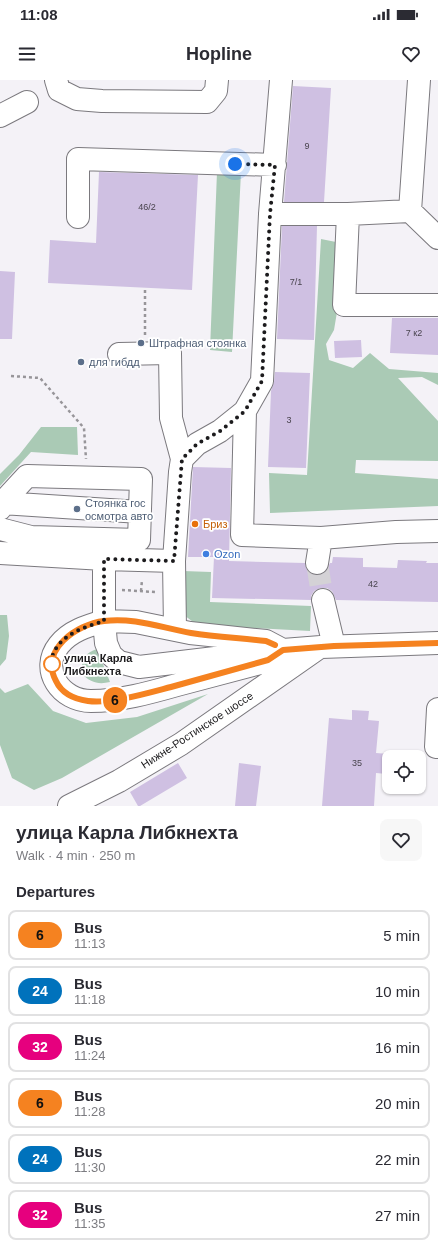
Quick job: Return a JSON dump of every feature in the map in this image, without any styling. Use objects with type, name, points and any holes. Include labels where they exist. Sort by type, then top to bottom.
[{"type":"street","points":[[56,80],[59,90],[77,99],[102,101],[207,102],[216,91],[217,80]]},
{"type":"street","points":[[182,459],[197,444],[220,431],[245,411],[262,381],[270,214],[281,80]]},
{"type":"street","points":[[410,211],[419,80]]},
{"type":"street","points":[[0,116],[27,102]]},
{"type":"street","points":[[78,217],[78,159],[275,165]]},
{"type":"street","points":[[270,214],[348,214],[410,211],[438,238]]},
{"type":"street","points":[[348,214],[344,305],[438,305]]},
{"type":"street","points":[[119,354],[170,353],[171,418],[182,459],[174,561],[175,629]]},
{"type":"street","points":[[245,411],[242,535],[321,538],[396,532],[438,531]]},
{"type":"street","points":[[0,529],[31,537],[139,540],[141,478],[27,476],[1,506]]},
{"type":"street","points":[[1,506],[140,512]]},
{"type":"street","points":[[318,563],[321,538]]},
{"type":"street","points":[[0,553],[104,559],[174,561]]},
{"type":"street","points":[[104,559],[104,621],[106,643],[111,654],[119,662],[139,667],[327,646],[438,643]]},
{"type":"street","points":[[323,600],[327,646]]},
{"type":"street","points":[[104,621],[136,622],[190,633],[266,641],[283,650],[268,660],[146,693],[112,700],[89,701],[72,698],[58,685],[51,670],[52,657],[59,645],[70,635],[86,626],[104,621]]},
{"type":"street","name":"Нижне-Ростинское шоссе","points":[[69,806],[119,781],[181,744],[327,646]]},
{"type":"street","points":[[438,709],[436,747],[438,747]]},
{"type":"path","points":[[144,353],[146,288]]},
{"type":"path","points":[[11,376],[40,378],[84,428],[86,460]]},
{"type":"path","points":[[104,589],[175,593]]},
{"type":"green space","points":[[217,172],[241,172],[232,352],[210,350]]},
{"type":"green space","points":[[321,239],[336,242],[337,312],[334,330],[326,344],[329,360],[353,368],[370,353],[389,369],[438,373],[438,385],[422,377],[398,378],[438,421],[438,461],[356,460],[355,473],[438,479],[438,506],[270,513],[269,473],[307,475]]},
{"type":"green space","points":[[41,427],[77,427],[78,455],[31,452],[0,486],[0,474],[19,455]]},
{"type":"green space","points":[[183,571],[211,572],[210,602],[311,606],[310,631],[197,625],[184,615]]},
{"type":"green space","points":[[0,615],[7,615],[9,636],[6,659],[0,666]]},
{"type":"green space","points":[[97,649],[110,682],[94,682],[82,674],[84,658],[86,655]]},
{"type":"green space","points":[[28,684],[53,711],[86,723],[137,717],[208,694],[62,778],[34,790],[12,778],[0,745],[0,688],[5,693]]},
{"type":"building","points":[[293,86],[331,88],[324,202],[284,202]]},
{"type":"building","points":[[99,172],[198,175],[192,290],[48,283],[50,240],[96,243]]},
{"type":"building","points":[[282,226],[317,226],[314,340],[277,339]]},
{"type":"building","points":[[0,271],[15,272],[12,339],[0,339]]},
{"type":"building","points":[[392,318],[438,318],[438,355],[390,353]]},
{"type":"building","points":[[361,340],[362,357],[335,358],[334,341]]},
{"type":"building","points":[[275,372],[310,373],[306,468],[268,467],[271,391]]},
{"type":"building","points":[[193,467],[231,468],[229,561],[305,563],[309,572],[315,575],[321,575],[326,571],[330,563],[332,563],[333,557],[363,558],[363,567],[397,568],[398,560],[438,563],[438,602],[336,600],[332,591],[327,588],[320,588],[314,591],[311,596],[311,600],[212,598],[214,557],[188,557]]},
{"type":"building","points":[[352,710],[369,711],[368,720],[379,721],[376,753],[382,753],[382,774],[376,773],[374,806],[322,806],[329,718],[352,720]]},
{"type":"building","points":[[178,763],[187,778],[138,806],[130,792]]},
{"type":"building","points":[[239,763],[261,766],[256,806],[235,806]]},
{"type":"tunnel","points":[[317,563],[323,600]]},
{"type":"bus line","name":"6","points":[[275,645],[266,641],[190,633],[136,622],[104,621],[86,626],[70,635],[59,645],[52,657],[51,670],[58,685],[72,698],[89,701],[112,700],[146,693],[268,660],[283,650],[334,646],[438,643]]},
{"type":"place","name":"Штрафная стоянка","points":[[141,343]]},
{"type":"place","name":"для гибдд","points":[[81,362]]},
{"type":"place","name":"Стоянка гос осмотра авто","points":[[77,509]]},
{"type":"place","name":"Бриз","points":[[195,524]]},
{"type":"place","name":"Ozon","points":[[206,554]]},
{"type":"place","name":"улица Карла Либкнехта","points":[[52,664]]},
{"type":"route","points":[[52,664],[51,670],[52,657],[59,645],[70,635],[86,626],[104,621],[104,559],[174,561],[182,459],[197,444],[220,431],[245,411],[262,381],[270,214],[275,165],[235,164]]}]
